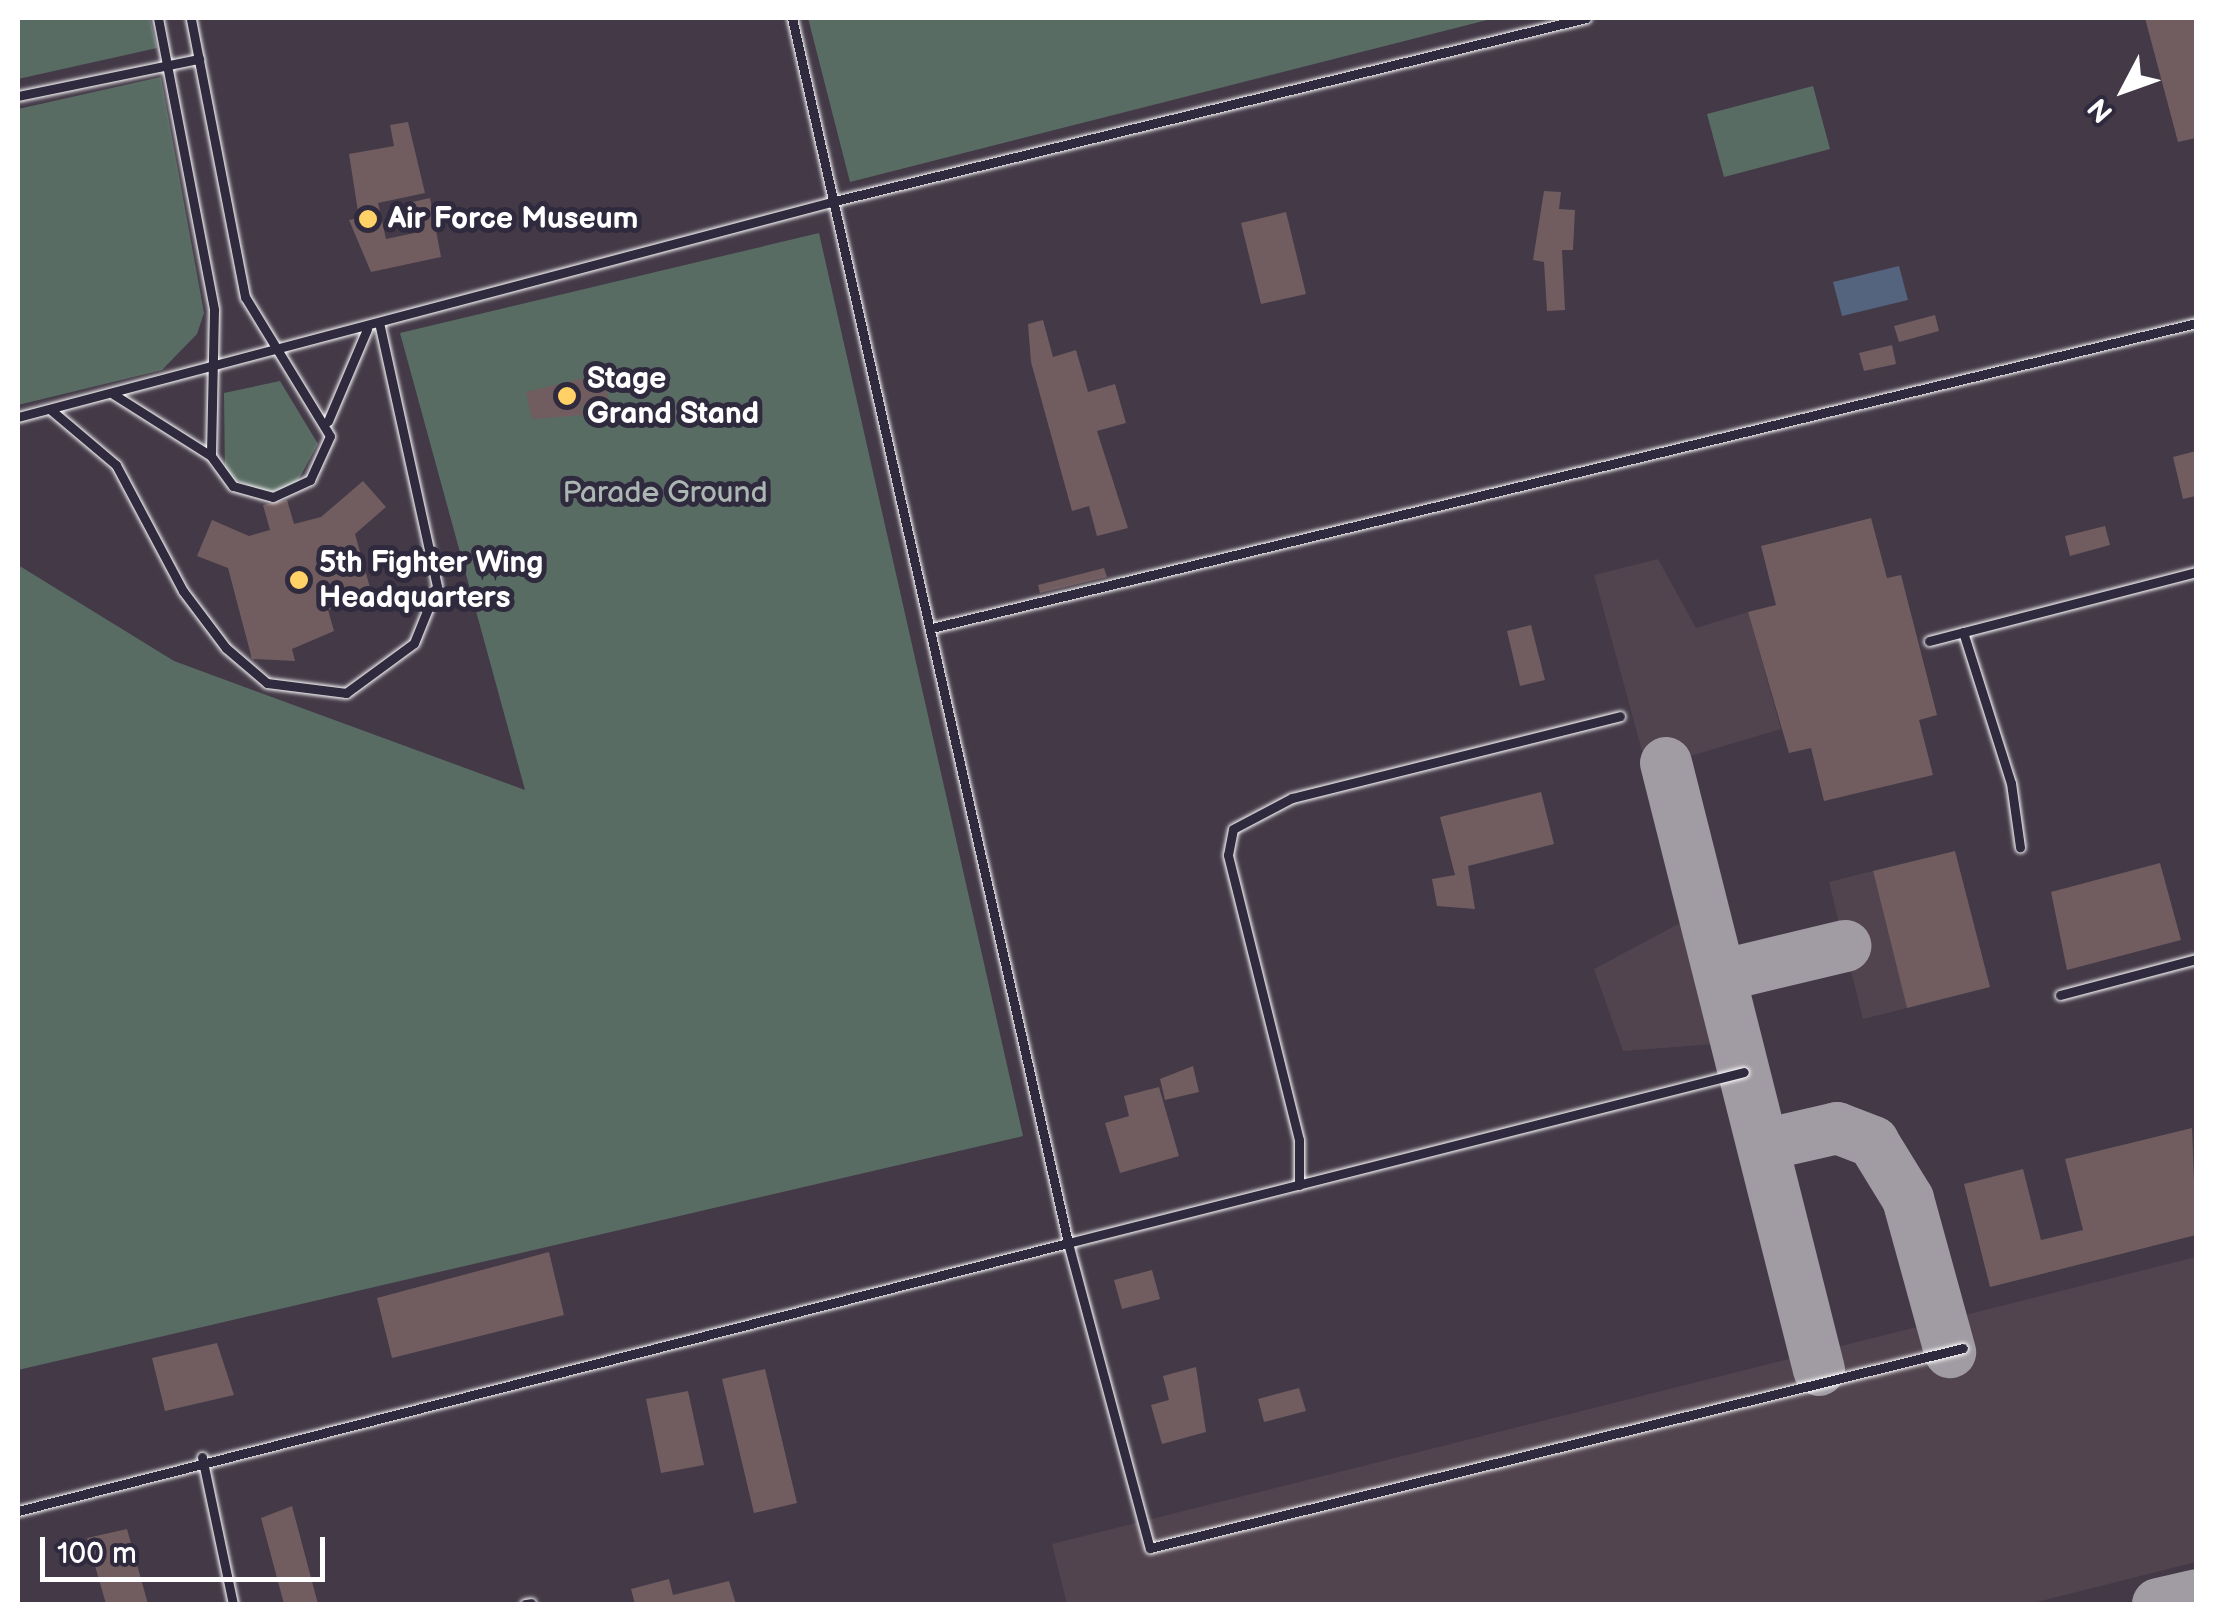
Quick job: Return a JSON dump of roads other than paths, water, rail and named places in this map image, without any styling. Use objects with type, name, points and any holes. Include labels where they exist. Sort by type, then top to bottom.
[{"type":"lane","points":[[158,18],[214,310],[218,370],[211,456]]},
{"type":"lane","points":[[192,18],[245,297],[276,356],[328,420]]},
{"type":"lane","points":[[792,18],[839,200],[936,628],[1068,1243],[1150,1548],[1963,1348]]},
{"type":"lane","points":[[18,418],[276,356],[839,200],[1586,18]]},
{"type":"lane","points":[[18,96],[199,59]]},
{"type":"lane","points":[[936,628],[2196,323]]},
{"type":"lane","points":[[50,410],[116,465],[183,591],[226,648],[267,683],[346,693],[414,643],[437,586],[380,326]]},
{"type":"lane","points":[[113,394],[211,456],[233,486],[256,497],[294,493],[326,453],[328,420],[367,329]]},
{"type":"lane","points":[[1929,641],[2196,572]]},
{"type":"lane","points":[[1963,632],[2012,782],[2020,847]]},
{"type":"lane","points":[[1299,1185],[1299,1140],[1228,855],[1233,829],[1292,798],[1620,716]]},
{"type":"lane","points":[[2060,995],[2196,960]]},
{"type":"lane","points":[[18,1511],[202,1457],[1744,1072]]},
{"type":"lane","points":[[202,1457],[233,1604]]},
{"type":"water","points":[[1899,266],[1908,300],[1842,316],[1833,282]]},
{"type":"place","name":"Air Force Museum","points":[[368,219]]},
{"type":"place","name":"Stage Grand Stand","points":[[567,396]]},
{"type":"place","name":"5th Fighter Wing Headquarters","points":[[299,580]]},
{"type":"park label","name":"Parade Ground","points":[[665,493]]}]
